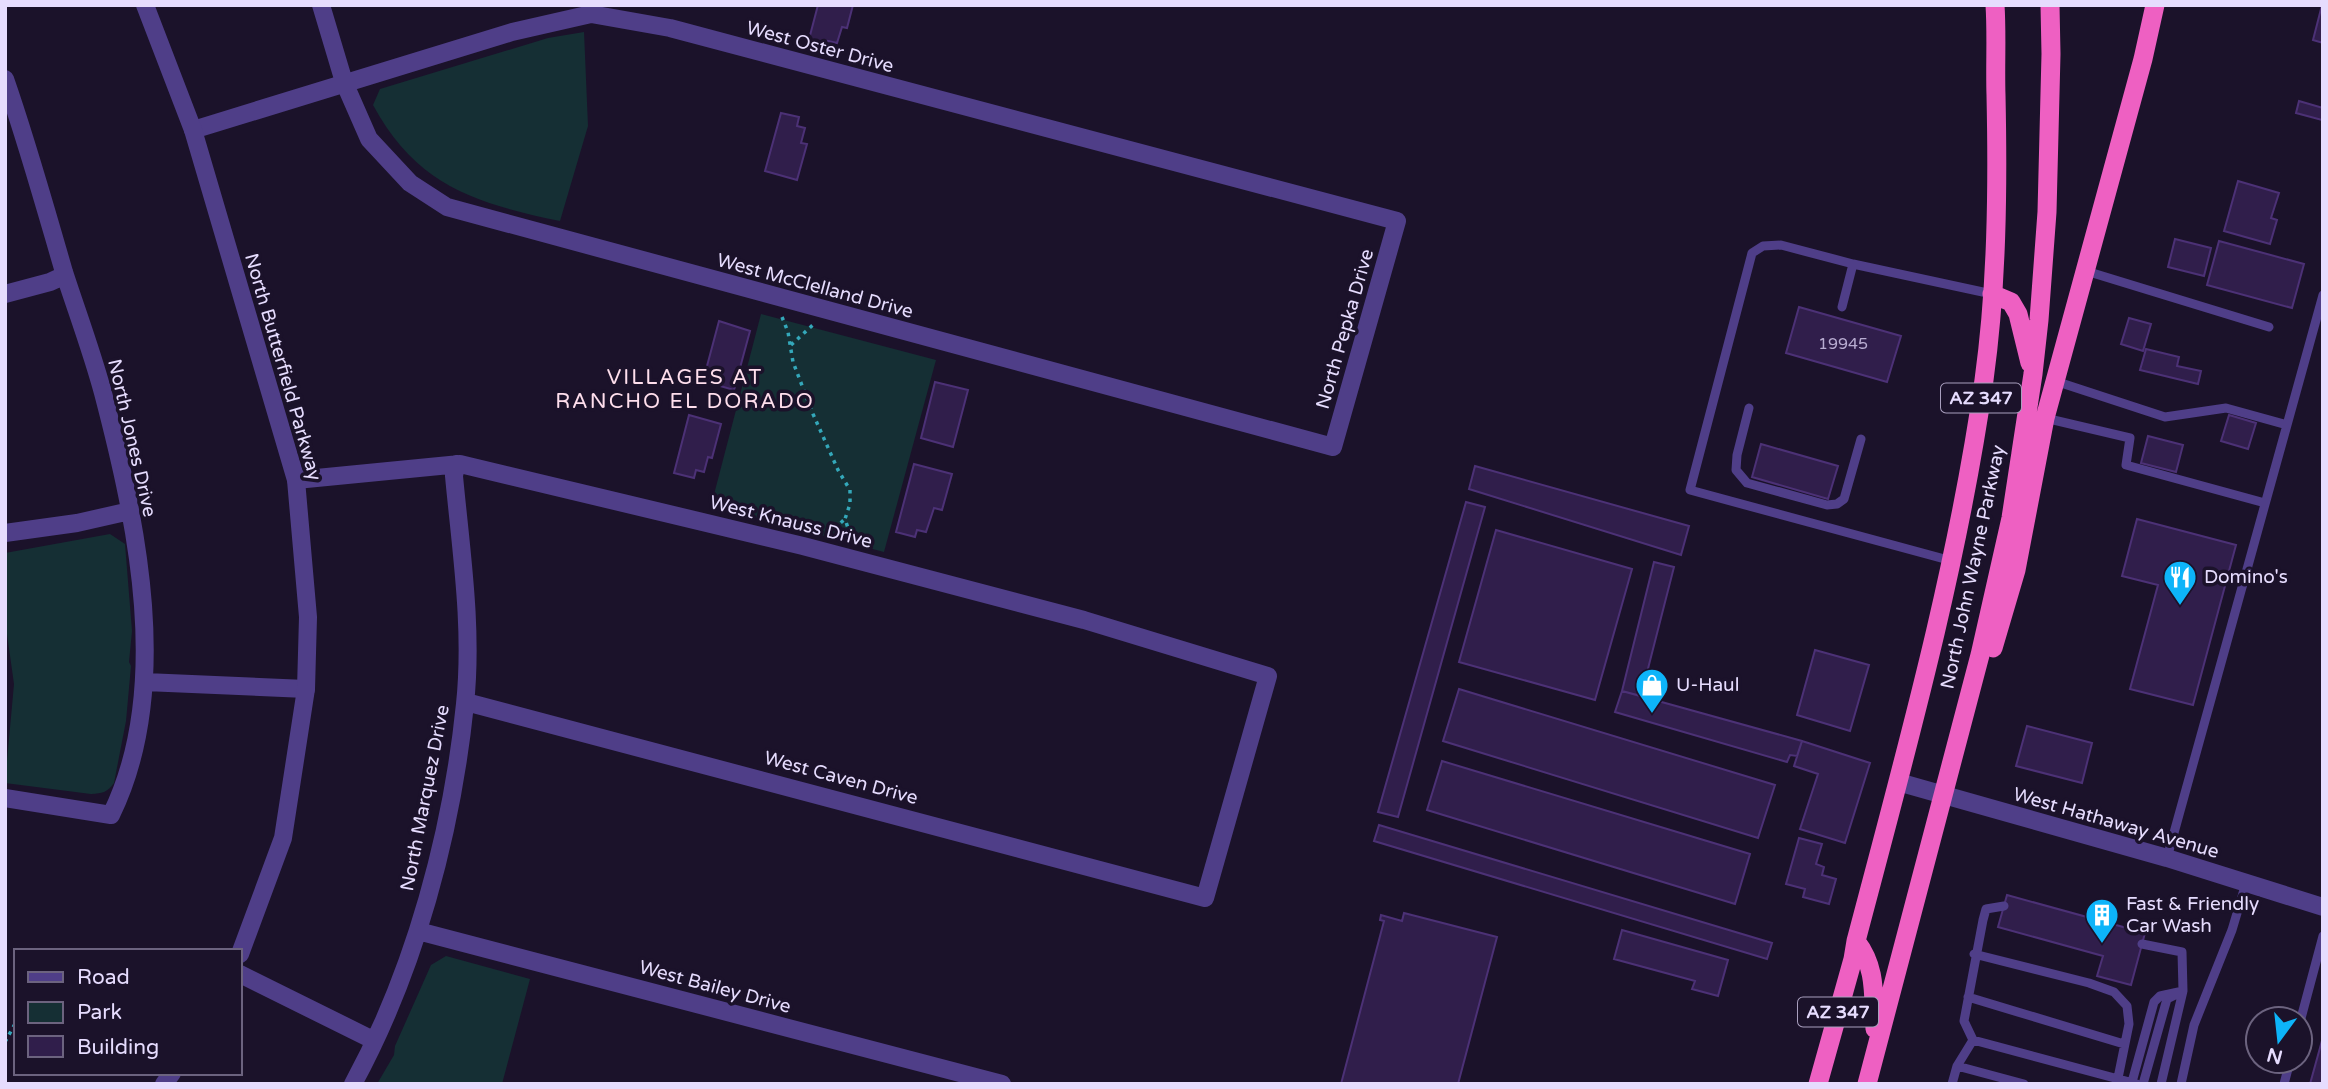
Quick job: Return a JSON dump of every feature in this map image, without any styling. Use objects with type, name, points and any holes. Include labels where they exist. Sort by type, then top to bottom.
[{"type":"highway","name":"North John Wayne Parkway","points":[[1818,1084],[1853,959],[1952,561],[1984,377],[1992,294],[1997,170],[1995,5]]},
{"type":"highway","name":"North John Wayne Parkway","points":[[1867,1084],[1944,796],[2011,518],[2033,374],[2046,212],[2052,54],[2050,5]]},
{"type":"highway","points":[[1972,685],[1994,646],[2006,608],[2016,570],[2045,418],[2155,5]]},
{"type":"highway","points":[[1992,294],[2011,302],[2018,314],[2033,374]]},
{"type":"highway","points":[[1856,940],[1871,965],[1876,1050]]},
{"type":"street","name":"North Butterfield Parkway","points":[[145,5],[193,130],[296,480],[308,617],[306,689],[283,838],[242,949]]},
{"type":"street","name":"West McClelland Drive","points":[[321,5],[344,82],[369,138],[411,183],[447,207],[1333,447]]},
{"type":"street","name":"West Oster Drive","points":[[193,130],[512,32],[591,13],[670,28],[1397,221]]},
{"type":"street","name":"North Jones Drive","points":[[5,79],[103,392],[130,510],[142,599],[145,682],[124,789],[111,815],[5,799]]},
{"type":"street","name":"North Pepka Drive","points":[[1333,447],[1397,221]]},
{"type":"street","points":[[5,294],[50,282],[65,275]]},
{"type":"street","name":"West Knauss Drive","points":[[296,480],[456,464],[819,550],[1084,620],[1268,676],[1205,898]]},
{"type":"street","name":"North Marquez Drive","points":[[353,1084],[394,999],[418,932],[452,794],[466,702],[467,625],[454,476],[456,464]]},
{"type":"street","points":[[5,533],[77,523],[130,510]]},
{"type":"street","points":[[145,682],[306,689]]},
{"type":"street","name":"West Caven Drive","points":[[466,702],[1205,898]]},
{"type":"street","name":"West Hathaway Avenue","points":[[1898,782],[2166,858],[2323,907]]},
{"type":"street","name":"West Bailey Drive","points":[[418,932],[1002,1084]]},
{"type":"street","points":[[242,975],[373,1040]]},
{"type":"lane","points":[[1952,561],[1690,489],[1752,253],[1763,246],[1781,245],[1853,264],[1992,294]]},
{"type":"lane","points":[[1842,307],[1853,264]]},
{"type":"lane","points":[[2085,271],[2269,327]]},
{"type":"lane","points":[[2166,858],[2323,295]]},
{"type":"lane","points":[[2055,381],[2165,417],[2226,408],[2287,425]]},
{"type":"lane","points":[[1749,408],[1736,470],[1747,483],[1768,489],[1827,505],[1837,504],[1844,499],[1848,491],[1861,439]]},
{"type":"lane","points":[[2045,418],[2130,438],[2126,465],[2265,503]]},
{"type":"lane","points":[[2181,1084],[2194,1026],[2232,930],[2246,882]]},
{"type":"lane","points":[[2004,906],[1986,909],[1974,954],[1964,1021],[1973,1040],[2134,1083],[2154,1002],[2161,996],[2183,991]]},
{"type":"lane","points":[[2304,1005],[2323,936]]},
{"type":"lane","points":[[2142,944],[2182,951],[2183,991],[2161,1084]]},
{"type":"lane","points":[[1974,954],[2089,983],[2113,992],[2127,1006],[2129,1024],[2118,1078]]},
{"type":"lane","points":[[2311,980],[2323,984]]},
{"type":"lane","points":[[2143,1084],[2167,999],[2183,991]]},
{"type":"lane","points":[[1968,997],[2124,1044]]},
{"type":"lane","points":[[1952,1084],[1957,1066],[1973,1040]]},
{"type":"lane","points":[[1957,1066],[2024,1084]]},
{"type":"path","points":[[791,345],[814,325],[818,309]]},
{"type":"path","points":[[782,317],[793,362],[813,414],[850,490],[850,504],[845,519],[856,548]]},
{"type":"path","points":[[5,1042],[14,1026]]},
{"type":"green space","points":[[584,32],[588,126],[560,221],[501,207],[451,187],[429,173],[409,155],[390,133],[373,105],[380,89],[548,38]]},
{"type":"green space","points":[[761,314],[936,360],[884,552],[711,506]]},
{"type":"green space","points":[[110,534],[125,544],[132,631],[126,721],[114,783],[104,792],[91,794],[5,783],[14,684],[5,620],[5,553]]},
{"type":"green space","points":[[446,956],[530,979],[502,1084],[377,1084],[394,1055],[395,1046],[431,965]]},
{"type":"building","points":[[818,5],[853,5],[847,28],[842,27],[837,43],[828,41],[826,48],[808,43]]},
{"type":"building","points":[[2323,5],[2323,43],[2313,40]]},
{"type":"building","points":[[2299,101],[2323,108],[2322,120],[2296,113]]},
{"type":"building","points":[[781,113],[799,117],[797,126],[805,128],[801,143],[807,144],[797,180],[765,171]]},
{"type":"building","points":[[2238,181],[2279,193],[2271,218],[2277,220],[2270,244],[2224,231]]},
{"type":"building","points":[[2175,239],[2211,248],[2204,276],[2168,267]]},
{"type":"building","points":[[2219,241],[2304,264],[2292,308],[2207,285]]},
{"type":"building","points":[[1799,307],[1901,336],[1887,382],[1786,353]]},
{"type":"building","points":[[2129,318],[2151,324],[2143,351],[2121,344]]},
{"type":"building","points":[[719,321],[750,331],[734,390],[703,381]]},
{"type":"building","points":[[2146,349],[2179,357],[2177,366],[2201,371],[2198,384],[2140,370]]},
{"type":"building","points":[[935,382],[968,390],[953,447],[921,438]]},
{"type":"building","points":[[689,415],[721,424],[712,458],[708,457],[704,472],[696,470],[694,478],[674,473]]},
{"type":"building","points":[[2229,415],[2256,423],[2248,449],[2221,441]]},
{"type":"building","points":[[2148,436],[2183,445],[2176,472],[2141,463]]},
{"type":"building","points":[[1761,444],[1838,466],[1828,499],[1752,477]]},
{"type":"building","points":[[914,464],[952,474],[942,510],[934,508],[926,532],[917,530],[915,537],[896,532]]},
{"type":"building","points":[[1475,466],[1689,526],[1681,555],[1469,489]]},
{"type":"building","points":[[1466,502],[1485,507],[1398,817],[1378,812]]},
{"type":"building","points":[[2137,519],[2236,545],[2193,705],[2130,689],[2158,585],[2122,576]]},
{"type":"building","points":[[1496,530],[1632,569],[1595,700],[1459,662]]},
{"type":"building","points":[[1654,562],[1674,567],[1641,696],[1622,691]]},
{"type":"building","points":[[1815,650],[1869,665],[1850,731],[1797,715]]},
{"type":"building","points":[[1459,689],[1775,785],[1758,838],[1443,741]]},
{"type":"building","points":[[1622,691],[1802,741],[1797,756],[1790,755],[1787,762],[1615,712]]},
{"type":"building","points":[[2027,726],[2092,743],[2082,783],[2016,766]]},
{"type":"building","points":[[1802,741],[1870,763],[1845,843],[1800,829],[1818,774],[1794,766]]},
{"type":"building","points":[[1442,761],[1750,854],[1735,904],[1427,810]]},
{"type":"building","points":[[1379,825],[1772,943],[1767,959],[1374,841]]},
{"type":"building","points":[[1799,838],[1822,844],[1816,864],[1824,867],[1822,875],[1836,879],[1829,904],[1803,897],[1805,889],[1786,884]]},
{"type":"building","name":"Fast & Friendly Car Wash","points":[[2007,895],[2145,933],[2131,985],[2097,976],[2103,956],[1998,927]]},
{"type":"building","points":[[1404,913],[1497,937],[1458,1084],[1341,1084],[1384,921],[1380,920],[1381,915],[1402,921]]},
{"type":"building","points":[[1622,930],[1728,960],[1718,996],[1692,989],[1695,981],[1614,959]]},
{"type":"building","points":[[2323,1037],[2323,1084],[2310,1084]]},
{"type":"place","name":"Domino's","points":[[2180,607]]},
{"type":"place","name":"U-Haul","points":[[1652,715]]},
{"type":"place","name":"Fast & Friendly Car Wash","points":[[2102,945]]},
{"type":"district","name":"VILLAGES AT RANCHO EL DORADO","points":[[685,389]]}]
